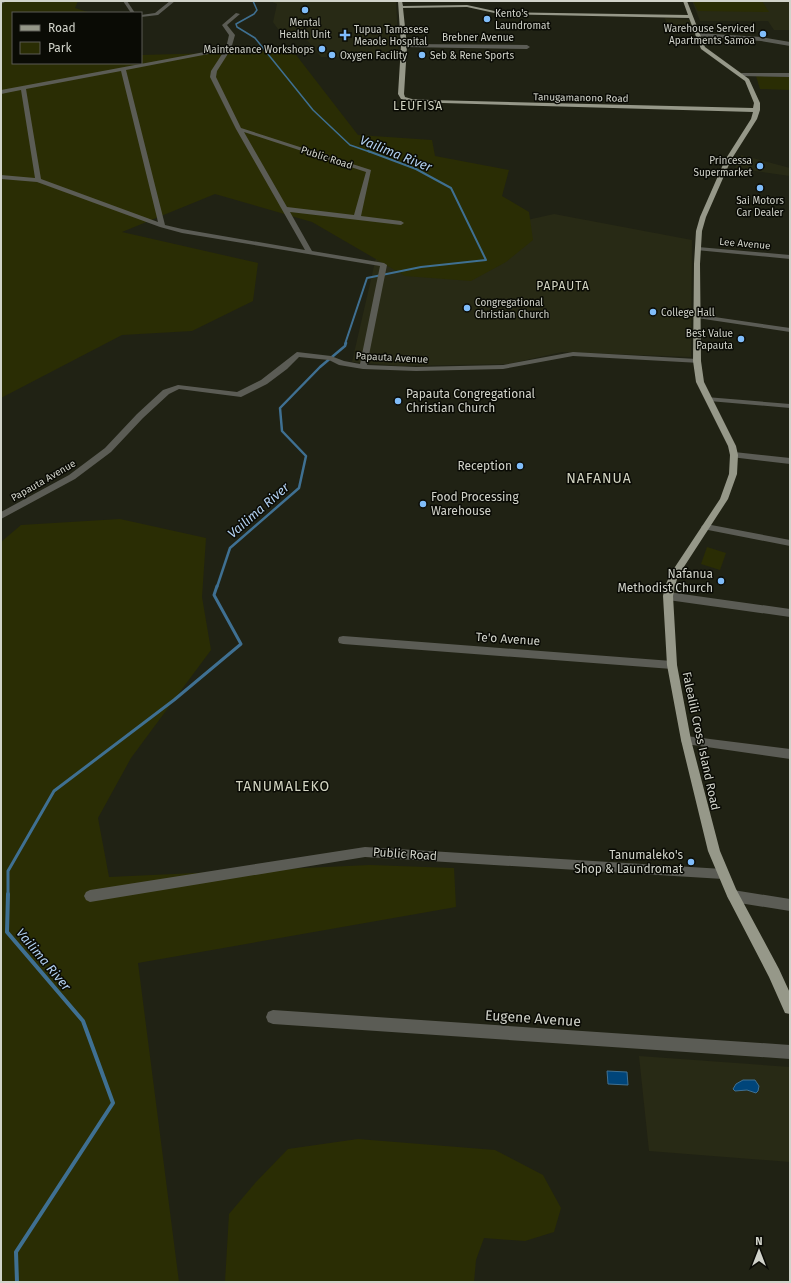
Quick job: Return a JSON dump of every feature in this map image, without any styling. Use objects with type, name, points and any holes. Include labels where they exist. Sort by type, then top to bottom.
[{"type":"main road","points":[[685,1],[703,48],[747,80],[755,96],[757,110]]},
{"type":"main road","points":[[404,46],[401,4],[467,6],[499,13],[691,17]]},
{"type":"main road","name":"Tanugamanono Road","points":[[404,46],[401,94],[406,99],[423,102],[757,110]]},
{"type":"main road","name":"Falealili Cross Island Road","points":[[757,110],[754,119],[728,160],[713,192],[699,231],[697,361],[700,382],[732,446],[734,456],[732,474],[724,499],[674,575],[668,596],[672,664],[686,740],[714,851],[723,874],[774,973],[790,1008]]},
{"type":"street","points":[[1,3],[5,1]]},
{"type":"street","points":[[142,16],[156,14],[173,1]]},
{"type":"street","points":[[126,2],[132,12]]},
{"type":"street","points":[[238,14],[224,25],[232,34],[228,49],[214,71],[213,77],[239,130],[309,251]]},
{"type":"street","points":[[698,35],[761,39],[790,44]]},
{"type":"street","name":"Brebner Avenue","points":[[404,46],[527,47]]},
{"type":"street","points":[[1,92],[228,49]]},
{"type":"street","points":[[123,70],[162,226]]},
{"type":"street","points":[[742,75],[790,75]]},
{"type":"street","points":[[23,88],[38,180]]},
{"type":"street","name":"Public Road","points":[[239,130],[369,171],[358,218]]},
{"type":"street","points":[[1,177],[38,180],[162,226],[182,231],[309,251],[384,266],[363,367]]},
{"type":"street","points":[[284,209],[401,223]]},
{"type":"street","name":"Lee Avenue","points":[[698,249],[790,257]]},
{"type":"street","points":[[697,316],[790,330]]},
{"type":"street","name":"Papauta Avenue","points":[[1,516],[72,477],[108,450],[140,416],[166,392],[178,387],[238,395],[264,382],[284,367],[297,354],[331,358],[342,363],[363,367],[416,369],[503,367],[574,354],[697,361]]},
{"type":"street","points":[[709,399],[790,406]]},
{"type":"street","points":[[734,456],[790,461]]},
{"type":"street","points":[[706,527],[790,543]]},
{"type":"street","points":[[668,596],[790,613]]},
{"type":"street","name":"Te'o Avenue","points":[[343,640],[672,664]]},
{"type":"street","points":[[686,740],[790,754]]},
{"type":"street","name":"Public Road","points":[[90,896],[365,852],[723,874]]},
{"type":"street","points":[[734,896],[790,905]]},
{"type":"street","name":"Eugene Avenue","points":[[273,1016],[790,1052]]},
{"type":"shaded area","name":"Tupua Tamasese Meaole Hospital","points":[[270,1],[396,1],[399,58],[321,57],[308,41],[278,29],[273,22],[277,4]]},
{"type":"shaded area","points":[[692,1],[789,1],[790,30],[774,30],[768,21],[700,21]]},
{"type":"shaded area","points":[[665,18],[691,20],[694,29],[668,27]]},
{"type":"shaded area","points":[[741,155],[790,168],[790,176],[735,168]]},
{"type":"shaded area","points":[[554,214],[692,240],[691,357],[562,352],[508,364],[400,366],[352,362],[377,253]]},
{"type":"shaded area","points":[[639,1056],[790,1067],[790,1162],[649,1151]]},
{"type":"green space","points":[[1,1],[78,1],[75,8],[88,12],[12,12],[12,64],[142,64],[142,55],[293,51],[358,135],[432,140],[435,156],[509,170],[502,196],[529,212],[533,240],[506,262],[471,281],[405,276],[312,222],[215,194],[122,232],[258,263],[253,301],[192,331],[122,335],[1,398]]},
{"type":"green space","points":[[693,1],[762,1],[769,12],[698,11]]},
{"type":"green space","points":[[756,76],[790,77],[790,90],[760,89]]},
{"type":"green space","points":[[120,519],[206,538],[202,597],[211,650],[131,758],[98,818],[109,877],[370,865],[454,868],[456,907],[138,963],[179,1282],[1,1282],[1,542],[21,525]]},
{"type":"green space","points":[[707,547],[726,553],[720,570],[701,564]]},
{"type":"green space","points":[[358,1139],[495,1150],[543,1175],[561,1208],[554,1232],[525,1241],[484,1238],[476,1260],[474,1282],[225,1282],[229,1214],[256,1182],[288,1149]]},
{"type":"water","points":[[607,1071],[627,1072],[628,1085],[608,1084]]},
{"type":"water","points":[[743,1080],[755,1080],[759,1086],[758,1091],[756,1093],[747,1090],[735,1091],[733,1089],[736,1084]]},
{"type":"waterway","name":"Vailima River","points":[[253,1],[257,10],[254,14],[236,24],[237,27],[255,38],[313,110],[350,145],[370,152]]},
{"type":"waterway","name":"Vailima River","points":[[345,344],[367,278],[421,267],[486,260],[451,188],[416,169],[368,151]]},
{"type":"waterway","name":"Vailima River","points":[[217,587],[230,548],[299,488],[306,456],[282,431],[280,408],[320,367],[345,346],[346,343]]},
{"type":"waterway","name":"Vailima River","points":[[8,894],[8,871],[54,791],[174,700],[241,644],[214,595],[217,586]]},
{"type":"waterway","name":"Vailima River","points":[[8,894],[7,932],[83,1021],[113,1103],[16,1252],[17,1282]]},
{"type":"place","name":"Mental Health Unit","points":[[305,10]]},
{"type":"place","name":"Kento's Laundromat","points":[[487,19]]},
{"type":"place","name":"Warehouse Serviced Apartments Samoa","points":[[763,34]]},
{"type":"place","name":"Tupua Tamasese Meaole Hospital","points":[[345,35]]},
{"type":"place","name":"Maintenance Workshops","points":[[322,49]]},
{"type":"place","name":"Oxygen Facility","points":[[332,55]]},
{"type":"place","name":"Seb & Rene Sports","points":[[422,55]]},
{"type":"place","name":"Princessa Supermarket","points":[[760,166]]},
{"type":"place","name":"Sai Motors Car Dealer","points":[[760,188]]},
{"type":"place","name":"Congregational Christian Church","points":[[467,308]]},
{"type":"place","name":"College Hall","points":[[653,312]]},
{"type":"place","name":"Best Value Papauta","points":[[741,339]]},
{"type":"place","name":"Papauta Congregational Christian Church","points":[[398,401]]},
{"type":"place","name":"Reception","points":[[520,466]]},
{"type":"place","name":"Food Processing Warehouse","points":[[423,504]]},
{"type":"place","name":"Nafanua Methodist Church","points":[[721,581]]},
{"type":"place","name":"Tanumaleko's Shop & Laundromat","points":[[691,862]]},
{"type":"district","name":"LEUFISA","points":[[418,106]]},
{"type":"district","name":"PAPAUTA","points":[[563,286]]},
{"type":"district","name":"NAFANUA","points":[[599,478]]},
{"type":"district","name":"TANUMALEKO","points":[[283,786]]}]
